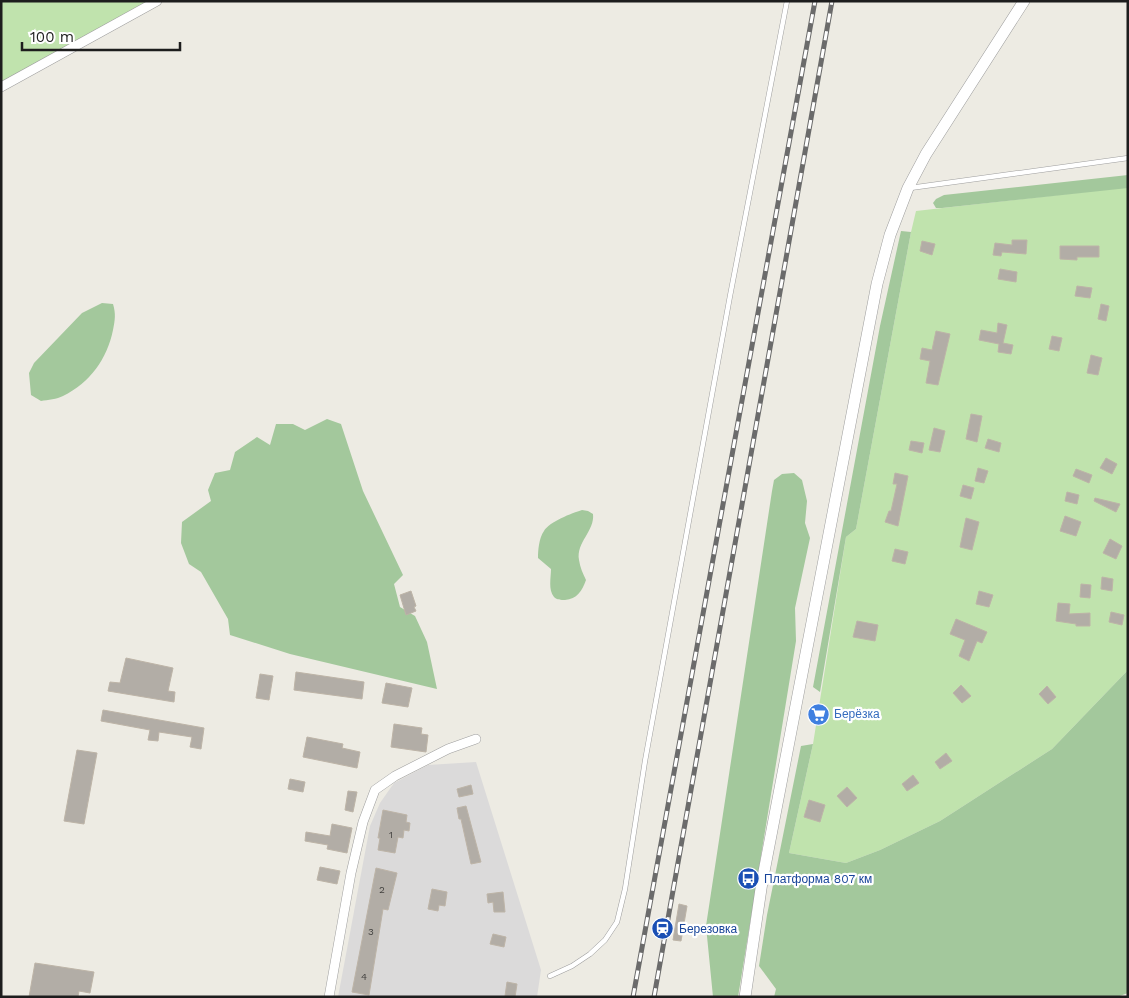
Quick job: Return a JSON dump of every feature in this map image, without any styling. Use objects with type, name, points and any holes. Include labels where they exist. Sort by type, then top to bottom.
[{"type":"street","points":[[1,87],[157,1]]},
{"type":"street","points":[[745,997],[762,882],[877,284],[890,235],[908,188],[926,154],[1024,1]]},
{"type":"street","points":[[329,997],[351,873],[363,822],[375,790],[395,776],[439,754],[476,739]]},
{"type":"lane","points":[[550,976],[572,966],[590,954],[605,940],[617,922],[625,889],[662,664],[730,296],[788,1]]},
{"type":"lane","points":[[908,188],[1128,158]]},
{"type":"shaded area","points":[[476,762],[541,970],[537,997],[338,997],[370,826],[380,803],[394,783],[428,765]]},
{"type":"green space","points":[[1,1],[164,1],[1,91]]},
{"type":"green space","points":[[1128,175],[1128,188],[942,208],[936,208],[933,203],[944,195]]},
{"type":"green space","points":[[1128,187],[1128,670],[1052,749],[940,821],[880,850],[846,863],[789,853],[813,744],[846,537],[856,529],[916,211]]},
{"type":"green space","points":[[901,231],[911,232],[856,529],[846,537],[820,692],[813,687],[880,326]]},
{"type":"green space","points":[[102,303],[113,304],[115,320],[110,341],[96,369],[73,391],[61,397],[41,401],[31,395],[29,373],[34,363],[82,313]]},
{"type":"green space","points":[[327,419],[341,424],[363,491],[403,575],[394,584],[400,607],[415,616],[427,642],[437,689],[290,654],[230,635],[228,619],[201,572],[189,564],[181,543],[182,522],[211,501],[208,490],[215,473],[230,470],[235,452],[257,437],[270,445],[276,424],[293,424],[305,430]]},
{"type":"green space","points":[[794,473],[802,480],[807,501],[805,523],[810,538],[795,608],[796,641],[738,997],[713,997],[706,926],[772,491],[774,480],[782,474]]},
{"type":"green space","points":[[582,510],[593,514],[591,526],[579,554],[580,565],[586,580],[581,591],[576,596],[565,600],[558,599],[554,597],[551,591],[551,569],[538,558],[540,541],[542,534],[551,524]]},
{"type":"green space","points":[[1128,670],[1128,993],[1117,997],[774,997],[776,989],[759,966],[767,915],[801,746],[813,744],[789,853],[846,863],[880,850],[940,821],[1052,749]]},
{"type":"building","points":[[1012,240],[1027,240],[1026,254],[1002,252],[1001,256],[993,255],[995,243],[1012,245]]},
{"type":"building","points":[[922,241],[935,244],[932,255],[920,251]]},
{"type":"building","points":[[1060,246],[1099,246],[1099,257],[1077,257],[1077,260],[1060,259]]},
{"type":"building","points":[[1000,269],[1017,272],[1016,282],[998,279]]},
{"type":"building","points":[[1077,286],[1092,288],[1090,298],[1075,296]]},
{"type":"building","points":[[1101,304],[1109,306],[1106,321],[1098,319]]},
{"type":"building","points":[[998,323],[1007,325],[1003,343],[1013,345],[1011,354],[998,352],[999,344],[979,340],[981,330],[997,333]]},
{"type":"building","points":[[936,331],[950,334],[938,385],[926,383],[930,361],[920,359],[922,348],[932,350]]},
{"type":"building","points":[[1052,336],[1062,338],[1059,351],[1049,349]]},
{"type":"building","points":[[1091,355],[1102,358],[1098,375],[1087,373]]},
{"type":"building","points":[[971,414],[982,416],[977,442],[966,439]]},
{"type":"building","points":[[934,428],[945,431],[940,452],[929,450]]},
{"type":"building","points":[[988,439],[1001,443],[999,452],[985,448]]},
{"type":"building","points":[[911,441],[924,443],[922,453],[909,450]]},
{"type":"building","points":[[1106,458],[1117,464],[1112,474],[1100,468]]},
{"type":"building","points":[[978,468],[988,471],[984,483],[975,481]]},
{"type":"building","points":[[1076,469],[1092,475],[1089,483],[1073,476]]},
{"type":"building","points":[[895,473],[908,476],[898,526],[885,522],[889,511],[891,511],[897,484],[893,484]]},
{"type":"building","points":[[963,485],[974,488],[971,499],[960,496]]},
{"type":"building","points":[[1067,492],[1079,495],[1077,504],[1065,501]]},
{"type":"building","points":[[1095,498],[1120,504],[1116,512],[1094,501]]},
{"type":"building","points":[[1065,516],[1081,522],[1076,536],[1060,531]]},
{"type":"building","points":[[966,518],[979,522],[972,550],[960,547]]},
{"type":"building","points":[[1110,539],[1122,546],[1116,559],[1103,553]]},
{"type":"building","points":[[895,549],[908,552],[905,564],[892,561]]},
{"type":"building","points":[[1102,577],[1113,579],[1112,591],[1101,589]]},
{"type":"building","points":[[1081,584],[1091,585],[1090,598],[1080,597]]},
{"type":"building","points":[[411,591],[416,611],[406,615],[400,595]]},
{"type":"building","points":[[979,591],[993,595],[989,607],[976,604]]},
{"type":"building","points":[[1058,603],[1070,604],[1069,614],[1090,613],[1090,626],[1076,626],[1076,624],[1056,621]]},
{"type":"building","points":[[1111,612],[1124,615],[1122,625],[1109,622]]},
{"type":"building","points":[[956,619],[987,632],[982,643],[977,641],[969,661],[959,656],[965,640],[950,634]]},
{"type":"building","points":[[857,621],[878,625],[875,641],[853,637]]},
{"type":"building","points":[[126,658],[173,668],[168,691],[175,692],[174,702],[108,691],[110,682],[120,683]]},
{"type":"building","points":[[296,672],[364,682],[362,699],[294,690]]},
{"type":"building","points":[[260,674],[273,676],[269,700],[256,698]]},
{"type":"building","points":[[386,683],[412,688],[408,707],[382,703]]},
{"type":"building","points":[[961,685],[971,696],[962,703],[953,693]]},
{"type":"building","points":[[1047,686],[1056,697],[1048,704],[1039,694]]},
{"type":"building","points":[[103,710],[204,728],[201,749],[190,747],[192,737],[159,732],[158,741],[148,740],[150,730],[101,721]]},
{"type":"building","points":[[394,724],[422,728],[421,734],[428,735],[426,752],[391,747]]},
{"type":"building","points":[[307,737],[343,744],[342,748],[360,752],[357,768],[303,757]]},
{"type":"building","points":[[77,750],[97,753],[84,824],[64,821]]},
{"type":"building","points":[[946,753],[952,761],[940,769],[935,762]]},
{"type":"building","points":[[913,775],[919,783],[907,791],[902,784]]},
{"type":"building","points":[[290,779],[305,782],[303,792],[288,789]]},
{"type":"building","points":[[471,785],[473,794],[459,797],[457,789]]},
{"type":"building","points":[[847,787],[857,798],[847,807],[837,796]]},
{"type":"building","points":[[348,791],[357,792],[353,812],[345,810]]},
{"type":"building","points":[[809,800],[825,805],[820,822],[804,817]]},
{"type":"building","points":[[466,806],[481,862],[471,864],[457,808]]},
{"type":"building","points":[[383,810],[407,815],[406,822],[410,823],[409,831],[404,830],[403,838],[398,837],[395,853],[378,850]]},
{"type":"building","points":[[332,824],[352,828],[347,853],[327,849],[328,845],[305,841],[306,832],[330,836]]},
{"type":"building","points":[[320,867],[340,871],[337,884],[317,880]]},
{"type":"building","points":[[376,868],[397,873],[388,910],[383,909],[369,995],[352,992]]},
{"type":"building","points":[[432,889],[447,892],[445,906],[439,905],[438,911],[428,909]]},
{"type":"building","points":[[503,892],[505,912],[494,912],[493,902],[488,903],[487,894]]},
{"type":"building","points":[[679,904],[687,906],[681,941],[673,940]]},
{"type":"building","points":[[493,934],[506,937],[504,947],[490,944]]},
{"type":"building","points":[[35,963],[94,972],[90,993],[79,991],[78,997],[29,997]]},
{"type":"building","points":[[507,982],[517,984],[515,997],[505,996]]},
{"type":"railway","points":[[633,997],[815,1]]},
{"type":"railway","points":[[654,997],[832,1]]},
{"type":"place","name":"Берёзка","points":[[818,714]]},
{"type":"place","name":"Платформа 807 км","points":[[748,879]]},
{"type":"place","name":"Березовка","points":[[663,929]]}]
